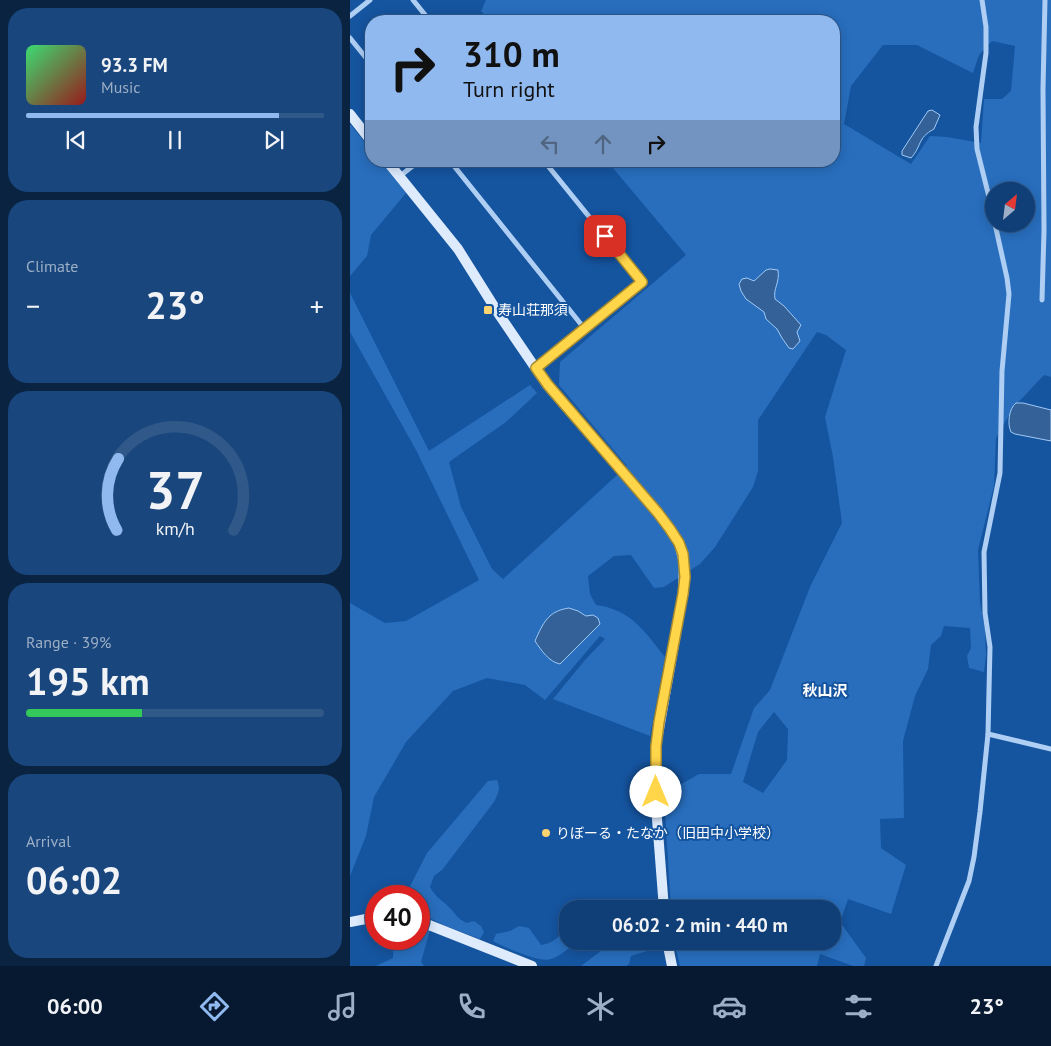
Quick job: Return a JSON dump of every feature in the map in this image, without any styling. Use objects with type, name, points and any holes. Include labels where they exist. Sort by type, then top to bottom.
[{"type":"street","points":[[350,16],[370,0]]},
{"type":"street","points":[[413,0],[425,15]]},
{"type":"street","points":[[982,0],[986,27],[986,53],[976,127],[976,149],[985,183]]},
{"type":"street","points":[[1042,300],[1044,232],[1044,0]]},
{"type":"street","points":[[350,38],[365,57]]},
{"type":"street","points":[[350,114],[365,133]]},
{"type":"street","points":[[392,167],[462,255],[548,385],[658,513],[679,543],[683,554],[685,577],[656,746],[656,806],[663,900]]},
{"type":"street","points":[[400,176],[411,167]]},
{"type":"street","points":[[455,167],[584,328]]},
{"type":"street","points":[[536,368],[642,282],[549,167]]},
{"type":"street","points":[[936,966],[969,881],[980,812],[988,734],[990,647],[985,613],[984,552],[1000,473],[1002,371],[1009,294],[998,232]]},
{"type":"street","points":[[988,734],[1051,748]]},
{"type":"street","points":[[350,922],[365,919]]},
{"type":"street","points":[[430,925],[532,966]]},
{"type":"street","points":[[669,950],[672,966]]},
{"type":"shaded area","points":[[486,0],[1051,0],[1051,377],[1044,375],[1014,407],[996,438],[994,486],[978,550],[980,602],[985,629],[986,655],[984,672],[969,668],[967,656],[971,648],[970,628],[944,626],[941,636],[931,645],[928,669],[915,696],[903,741],[904,818],[880,819],[881,848],[906,865],[891,914],[848,899],[841,919],[841,900],[670,900],[664,794],[699,774],[731,774],[754,708],[770,690],[810,587],[842,523],[833,457],[825,417],[846,350],[826,335],[817,332],[758,420],[758,471],[753,487],[715,547],[700,564],[664,587],[654,588],[631,555],[614,556],[588,576],[590,594],[596,605],[619,612],[636,623],[665,657],[650,736],[553,699],[605,639],[600,636],[545,700],[525,685],[487,678],[453,691],[406,742],[374,797],[366,836],[350,876],[350,603],[385,623],[406,621],[479,580],[416,450],[350,332],[350,293],[429,451],[530,385],[537,393],[506,422],[449,462],[461,507],[492,569],[503,579],[627,466],[559,385],[560,362],[686,255],[612,167],[840,167],[840,15],[485,15],[481,11]],"holes":[[[992,41],[1015,46],[1011,91],[1002,99],[984,99],[981,143],[930,136],[911,164],[844,124],[851,86],[883,45],[917,45],[973,73],[979,55]],[[578,611],[600,624],[560,664]],[[774,712],[788,729],[787,760],[763,793],[743,782],[758,732]]]},
{"type":"shaded area","points":[[932,110],[940,115],[934,129],[922,139],[911,158],[902,155],[902,151],[928,111]]},
{"type":"shaded area","points":[[350,124],[365,143],[365,167],[386,167],[406,193],[371,235],[367,256],[350,276]]},
{"type":"shaded area","points":[[766,270],[778,270],[775,299],[801,325],[797,332],[800,341],[793,349],[789,348],[777,329],[766,319],[764,312],[746,299],[741,291],[739,284],[742,279],[747,278],[754,281]]},
{"type":"shaded area","points":[[1016,403],[1051,410],[1051,441],[1011,432],[1009,416]]},
{"type":"shaded area","points":[[569,608],[586,616],[593,615],[598,618],[600,624],[560,664],[549,658],[535,641],[551,615]]},
{"type":"shaded area","points":[[497,780],[498,783],[498,794],[494,802],[442,870],[434,876],[430,887],[430,885],[411,885],[427,853],[488,781]]},
{"type":"shaded area","points":[[430,887],[436,896],[461,920],[467,923],[474,921],[481,926],[484,932],[480,939],[430,918]]},
{"type":"shaded area","points":[[841,923],[866,958],[864,966],[853,966],[820,954],[817,966],[680,966],[676,950],[841,950]]},
{"type":"shaded area","points":[[519,926],[529,928],[541,945],[559,936],[559,950],[566,950],[558,956],[546,960],[530,957],[493,941],[496,934],[510,931]]},
{"type":"shaded area","points":[[393,950],[424,950],[421,962],[424,966],[376,966],[393,958]]},
{"type":"shaded area","points":[[602,950],[650,950],[631,956],[629,964],[626,966],[581,966]]},
{"type":"place","name":"寿山荘那須","points":[[488,310]]},
{"type":"place","name":"りぼーる・たなか（旧田中小学校）","points":[[546,833]]},
{"type":"district","name":"秋山沢","points":[[825,691]]},
{"type":"route","points":[[605,236],[642,282],[536,368],[548,385],[658,513],[679,543],[683,554],[685,577],[683,594],[656,746],[656,792]]}]
